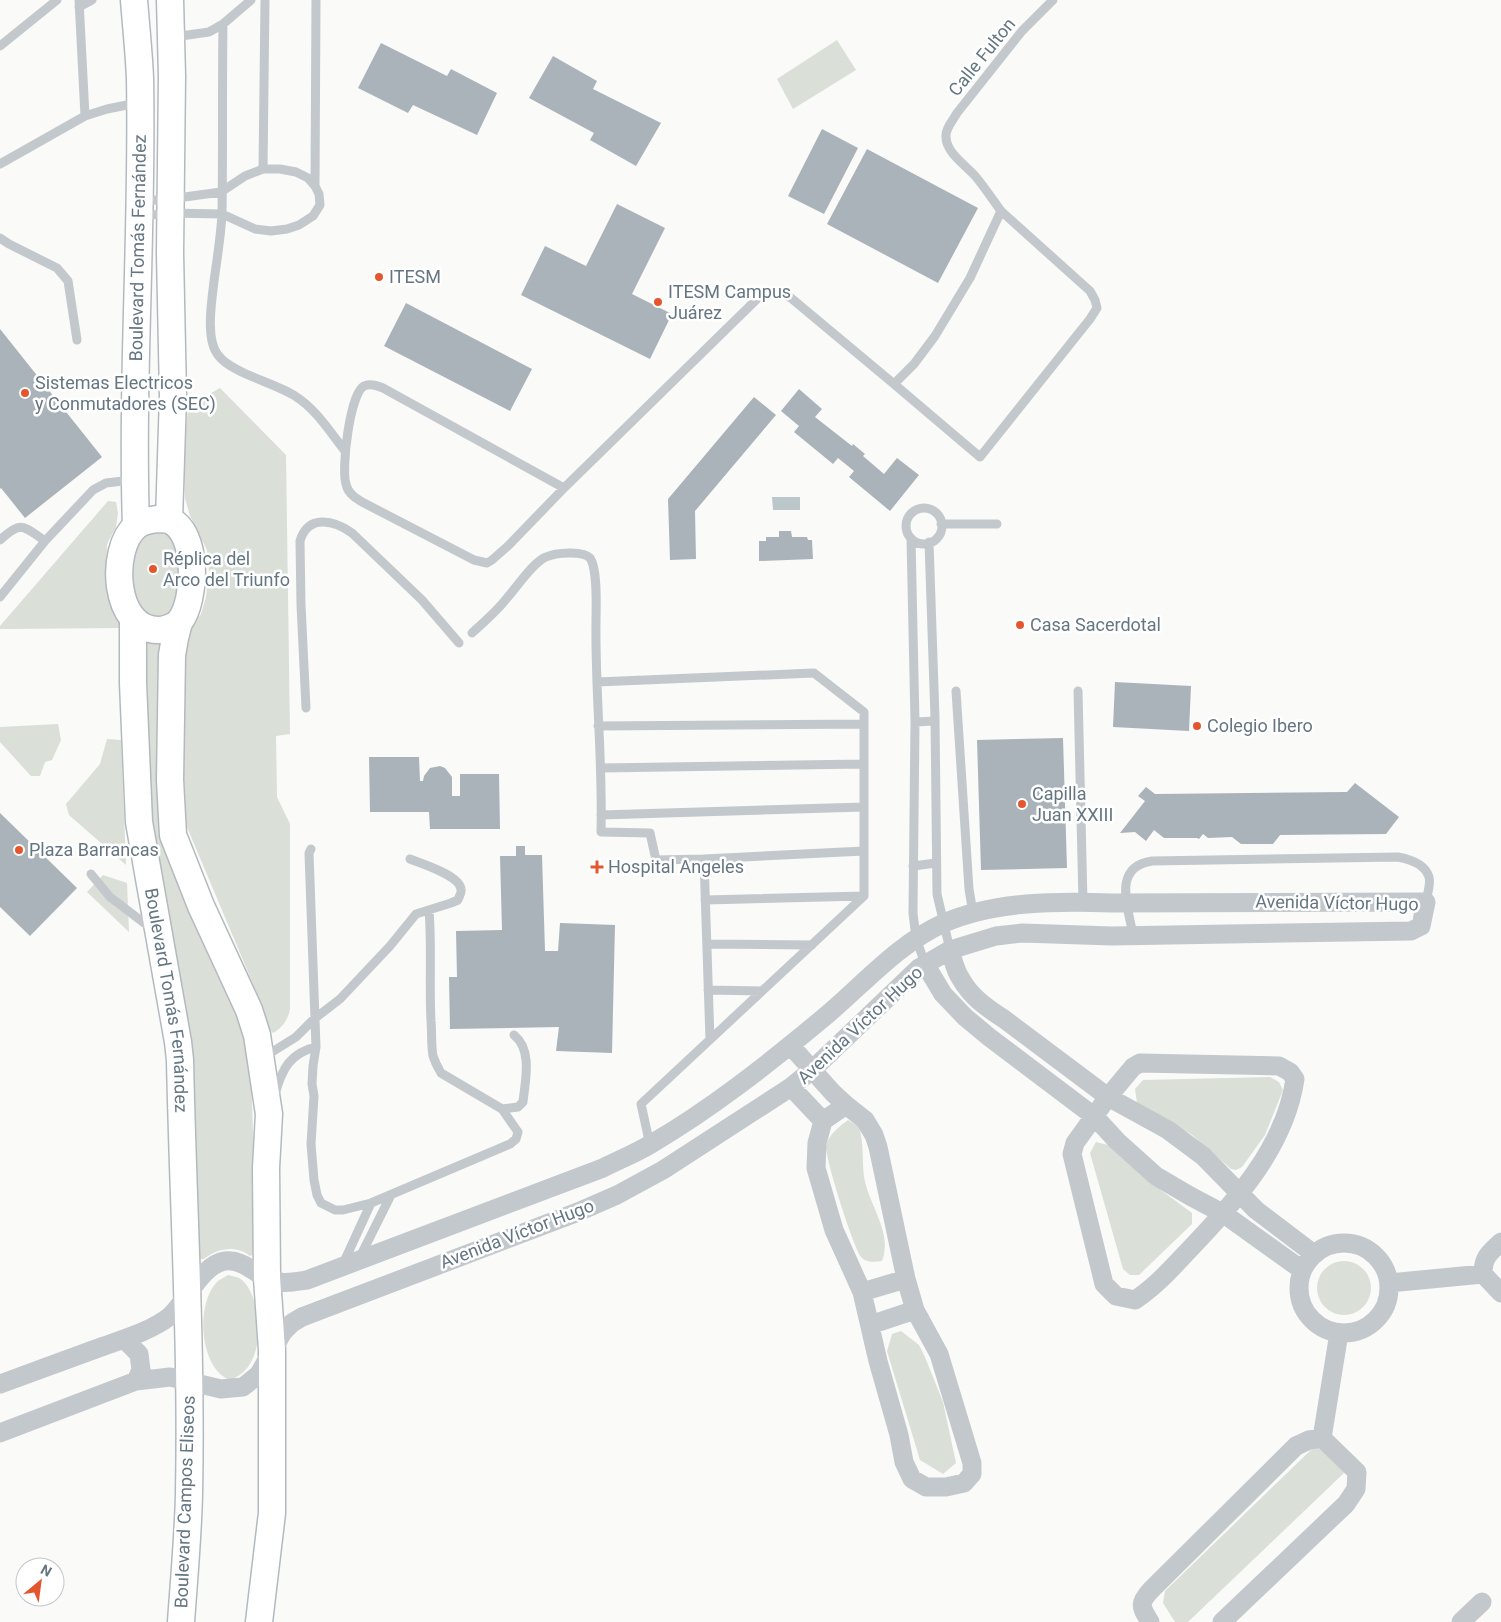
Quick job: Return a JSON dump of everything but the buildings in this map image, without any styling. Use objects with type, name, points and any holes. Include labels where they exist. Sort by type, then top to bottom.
[{"type":"main road","name":"Boulevard Tomás Fernández","points":[[134,0],[140,77],[140,208],[134,480],[136,526]]},
{"type":"main road","name":"Boulevard Tomás Fernández","points":[[169,520],[173,396],[170,206],[172,76],[170,0]]},
{"type":"main road","points":[[140,77],[172,76]]},
{"type":"main road","points":[[179,622],[169,628],[159,630],[144,627],[133,621],[125,606],[120,590],[121,554],[126,538],[136,526],[144,521],[169,520],[179,528],[190,553],[192,567],[190,594],[179,622],[172,655],[170,780],[173,835],[201,906],[249,1010],[257,1035],[269,1114],[266,1168],[267,1278],[272,1350],[272,1513],[259,1622]]},
{"type":"main road","name":"Boulevard Tomás Fernández","points":[[133,621],[139,822],[180,1060],[189,1381]]},
{"type":"main road","name":"Boulevard Campos Eliseos","points":[[181,1622],[189,1495],[189,1381]]},
{"type":"street","name":"Avenida Víctor Hugo","points":[[267,1278],[282,1283],[307,1280],[603,1168],[650,1145],[724,1096],[790,1045],[916,938],[944,923],[973,912],[1022,905],[1083,902],[1426,902],[1421,926],[1410,931],[1133,934],[1112,936],[1022,933],[996,936],[950,950],[925,964],[791,1088],[663,1170],[617,1195],[516,1236],[302,1317],[282,1332],[272,1350]]},
{"type":"street","points":[[1112,936],[1120,903]]},
{"type":"street","points":[[1022,905],[1022,933]]},
{"type":"street","points":[[950,950],[960,978],[968,990],[986,1008],[1004,1019],[1108,1097],[1168,1130],[1203,1156],[1256,1210],[1314,1254]]},
{"type":"street","points":[[925,964],[944,994],[965,1017],[1095,1117],[1117,1141],[1156,1176],[1224,1214],[1302,1270]]},
{"type":"street","points":[[989,1037],[1004,1019]]},
{"type":"street","points":[[790,1045],[846,1105],[865,1120],[874,1135],[906,1279],[915,1310],[939,1354],[972,1463],[972,1474],[964,1483],[946,1487],[926,1487],[912,1479],[908,1473],[862,1292],[834,1230],[816,1168],[817,1143],[823,1121],[846,1105]]},
{"type":"street","points":[[1140,1064],[1279,1066],[1290,1072],[1296,1079],[1292,1100],[1282,1128],[1267,1154],[1239,1194],[1224,1214],[1150,1290],[1135,1300],[1116,1296],[1104,1284],[1072,1154],[1075,1143],[1108,1097],[1133,1067],[1140,1064]]},
{"type":"street","points":[[791,1088],[823,1121]]},
{"type":"street","points":[[603,1168],[617,1195]]},
{"type":"street","points":[[1340,1242],[1354,1243],[1367,1249],[1378,1258],[1385,1270],[1389,1284],[1388,1297],[1384,1309],[1376,1320],[1365,1328],[1353,1332],[1339,1333],[1326,1329],[1314,1322],[1305,1311],[1300,1298],[1298,1284],[1302,1270],[1314,1254],[1326,1246],[1340,1242]]},
{"type":"street","points":[[1501,1242],[1488,1254],[1483,1263],[1483,1274],[1501,1294]]},
{"type":"street","points":[[0,1384],[124,1339],[158,1324],[170,1316],[215,1264],[226,1261],[239,1262],[267,1278]]},
{"type":"street","points":[[1389,1284],[1483,1274]]},
{"type":"street","points":[[862,1292],[906,1279]]},
{"type":"street","points":[[870,1325],[915,1310]]},
{"type":"street","points":[[1322,1438],[1339,1333]]},
{"type":"street","points":[[124,1339],[139,1354],[141,1370],[136,1381]]},
{"type":"street","points":[[0,1433],[136,1381],[170,1378],[221,1389],[243,1387],[259,1374],[272,1350]]},
{"type":"street","points":[[1150,1622],[1141,1608],[1142,1599],[1146,1594],[1296,1446],[1309,1440],[1322,1438]]},
{"type":"street","points":[[1222,1622],[1346,1504],[1356,1488],[1357,1472],[1322,1438]]},
{"type":"street","points":[[1461,1622],[1482,1602]]},
{"type":"lane","points":[[0,46],[57,0]]},
{"type":"lane","points":[[85,116],[79,4],[92,0]]},
{"type":"lane","points":[[171,37],[209,32],[223,24],[250,0]]},
{"type":"lane","points":[[263,169],[265,0]]},
{"type":"lane","points":[[316,0],[316,186]]},
{"type":"lane","name":"Calle Fulton","points":[[894,384],[980,457],[1090,319],[1096,308],[1095,300],[1090,291],[1001,211],[976,178],[952,152],[945,135],[957,113],[1022,31],[1053,0]]},
{"type":"lane","points":[[223,24],[222,214],[211,320],[213,346],[218,356],[229,364],[296,396],[318,416],[345,451]]},
{"type":"lane","points":[[0,164],[85,116],[107,109],[140,103]]},
{"type":"lane","points":[[140,208],[170,206],[221,192],[245,176],[263,169],[280,169],[296,172],[308,178],[316,186],[320,194],[320,206],[313,216],[299,225],[271,231],[254,229],[222,214],[170,206],[140,208]]},
{"type":"lane","points":[[564,488],[396,394],[375,385],[364,386],[358,395],[352,414],[345,451],[344,480],[346,487],[356,498],[474,560],[487,563],[522,532],[564,488],[758,298],[770,293],[780,293],[791,298],[894,384],[914,364],[935,336],[970,278],[1001,211]]},
{"type":"lane","points":[[0,238],[4,244],[57,268],[68,280],[77,340]]},
{"type":"lane","points":[[0,597],[45,541],[93,490],[106,483],[134,480]]},
{"type":"lane","points":[[924,508],[936,513],[941,524],[938,535],[929,542],[916,542],[911,538],[906,528],[906,521],[913,511],[924,508]]},
{"type":"lane","points":[[306,708],[300,541],[302,534],[311,525],[330,522],[352,533],[422,600],[459,643]]},
{"type":"lane","points":[[941,524],[997,524]]},
{"type":"lane","points":[[0,540],[12,529],[19,526],[26,528],[45,541]]},
{"type":"lane","points":[[911,538],[915,722],[913,913],[916,938],[925,964]]},
{"type":"lane","points":[[929,542],[937,894],[950,950]]},
{"type":"lane","points":[[472,633],[506,600],[539,561],[547,556],[578,552],[586,555],[591,559],[594,568],[596,600],[601,832],[650,833],[656,860],[864,851]]},
{"type":"lane","points":[[597,682],[814,673],[864,712],[864,896],[641,1104],[650,1145]]},
{"type":"lane","points":[[956,691],[969,889],[973,912]]},
{"type":"lane","points":[[1078,691],[1083,902]]},
{"type":"lane","points":[[915,722],[934,722]]},
{"type":"lane","points":[[598,726],[864,724]]},
{"type":"lane","points":[[601,768],[864,764]]},
{"type":"lane","points":[[601,816],[864,807]]},
{"type":"lane","points":[[311,849],[309,863],[316,1046],[312,1084],[314,1096],[311,1144],[317,1195],[321,1203],[335,1210],[344,1210],[371,1203],[510,1144],[516,1139],[518,1132],[502,1109],[441,1073],[436,1065],[433,1055],[430,1006],[429,910]]},
{"type":"lane","points":[[1133,934],[1120,903],[1129,873],[1142,863],[1152,861],[1398,857],[1417,863],[1425,870],[1429,877],[1426,902]]},
{"type":"lane","points":[[261,1059],[296,1037],[314,1019],[340,999],[390,946],[416,914],[451,904],[458,900],[461,889],[459,884],[452,878],[410,859]]},
{"type":"lane","points":[[704,859],[710,1040]]},
{"type":"lane","points":[[913,866],[936,863]]},
{"type":"lane","points":[[91,874],[110,897],[158,934]]},
{"type":"lane","points":[[706,900],[864,896]]},
{"type":"lane","points":[[707,944],[812,945]]},
{"type":"lane","points":[[708,990],[762,992]]},
{"type":"lane","points":[[502,1109],[518,1107],[523,1102],[526,1055],[519,1039],[514,1035]]},
{"type":"lane","points":[[269,1114],[278,1080],[288,1062],[302,1050],[316,1046]]},
{"type":"lane","points":[[349,1264],[391,1195]]},
{"type":"lane","points":[[349,1264],[371,1203]]},
{"type":"shaded area","points":[[837,40],[856,70],[793,109],[777,79]]},
{"type":"shaded area","points":[[220,388],[286,455],[290,734],[276,736],[277,797],[290,824],[290,1009],[284,1023],[273,1033],[268,1028],[259,998],[187,827],[183,804],[185,645],[190,629],[201,614],[206,597],[209,572],[207,550],[190,516],[185,498],[183,450],[188,410],[201,399]]},
{"type":"shaded area","points":[[772,497],[800,497],[800,510],[773,510]]},
{"type":"shaded area","points":[[108,501],[116,502],[118,513],[116,527],[107,544],[106,581],[109,597],[117,609],[120,628],[0,629],[0,626]]},
{"type":"shaded area","points":[[153,531],[163,532],[172,537],[182,555],[177,607],[160,620],[144,615],[130,584],[134,540]]},
{"type":"shaded area","points":[[145,638],[161,641],[163,813],[167,842],[240,1024],[251,1074],[257,1249],[255,1254],[250,1256],[239,1250],[227,1249],[215,1252],[204,1259],[199,1259],[149,824]]},
{"type":"shaded area","points":[[58,724],[61,740],[52,760],[45,762],[40,776],[31,776],[0,742],[0,727]]},
{"type":"shaded area","points":[[107,739],[121,740],[126,865],[69,815],[66,804],[100,764]]},
{"type":"shaded area","points":[[103,875],[127,883],[129,932],[87,892]]},
{"type":"shaded area","points":[[1270,1077],[1279,1082],[1283,1090],[1265,1135],[1242,1167],[1236,1170],[1231,1169],[1191,1134],[1137,1103],[1135,1089],[1143,1080]]},
{"type":"shaded area","points":[[848,1120],[859,1127],[861,1133],[864,1177],[885,1240],[882,1261],[874,1262],[863,1259],[857,1250],[830,1167],[827,1142],[835,1131]]},
{"type":"shaded area","points":[[1096,1142],[1108,1145],[1150,1182],[1192,1213],[1192,1224],[1139,1275],[1130,1275],[1123,1269],[1090,1153]]},
{"type":"shaded area","points":[[1339,1261],[1349,1261],[1359,1265],[1367,1273],[1371,1288],[1367,1303],[1359,1311],[1349,1315],[1339,1315],[1329,1311],[1321,1303],[1317,1293],[1317,1283],[1321,1273],[1329,1265]]},
{"type":"shaded area","points":[[228,1275],[239,1278],[248,1288],[258,1319],[258,1340],[252,1360],[240,1375],[230,1380],[220,1373],[212,1363],[204,1334],[206,1304],[211,1291],[218,1281]]},
{"type":"shaded area","points":[[901,1331],[919,1345],[943,1402],[956,1463],[943,1474],[920,1460],[887,1351],[892,1334]]},
{"type":"shaded area","points":[[1314,1447],[1333,1456],[1343,1468],[1344,1473],[1188,1622],[1175,1622],[1163,1603],[1165,1591]]},
{"type":"place","name":"ITESM","points":[[379,277]]},
{"type":"place","name":"ITESM Campus Juárez","points":[[658,302]]},
{"type":"place","name":"Sistemas Electricos y Conmutadores (SEC)","points":[[25,393]]},
{"type":"place","name":"Réplica del Arco del Triunfo","points":[[153,569]]},
{"type":"place","name":"Casa Sacerdotal","points":[[1020,625]]},
{"type":"place","name":"Colegio Ibero","points":[[1197,726]]},
{"type":"place","name":"Capilla Juan XXIII","points":[[1022,804]]},
{"type":"place","name":"Plaza Barrancas","points":[[19,850]]},
{"type":"place","name":"Hospital Angeles","points":[[597,867]]}]
